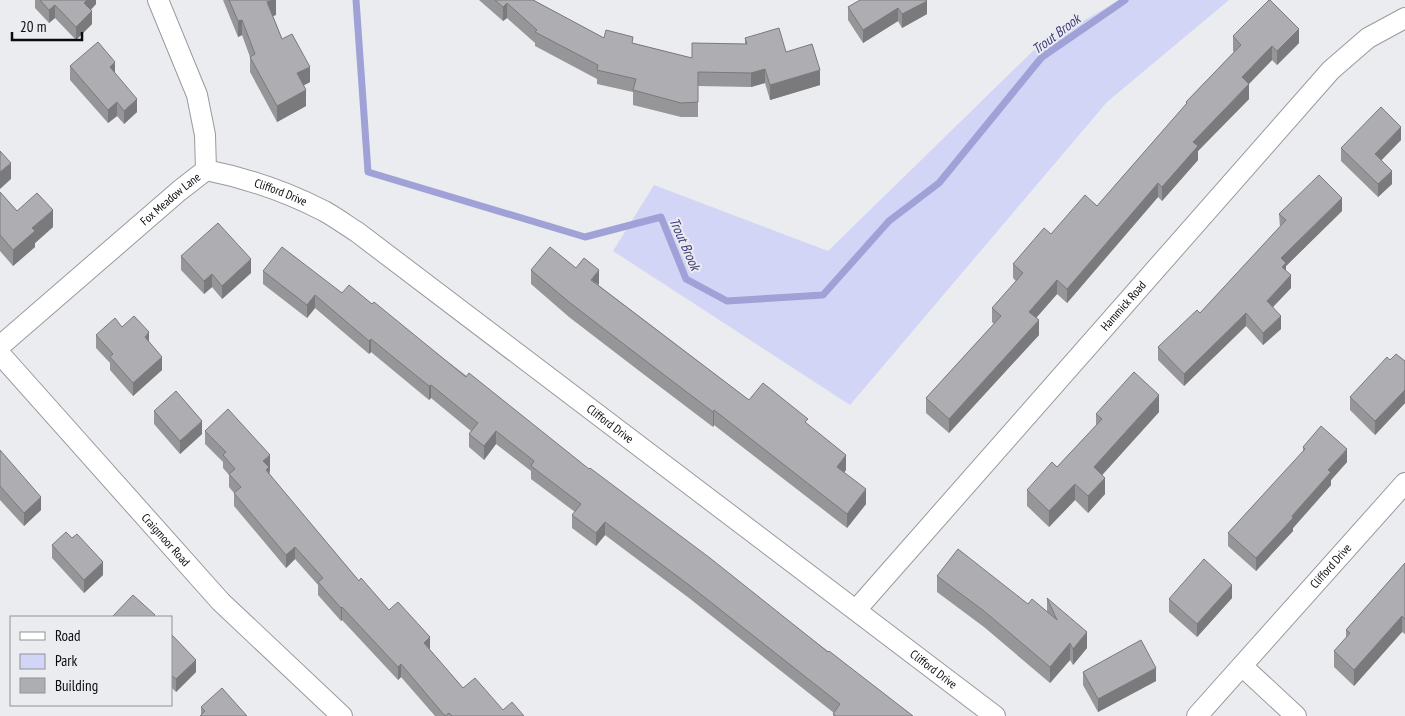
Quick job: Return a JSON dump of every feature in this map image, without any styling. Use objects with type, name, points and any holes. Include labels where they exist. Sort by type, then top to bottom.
[{"type":"street","name":"Fox Meadow Lane","points":[[0,346],[179,191],[206,170],[205,135],[197,95],[158,0]]},
{"type":"street","name":"Hammick Road","points":[[856,610],[1331,70],[1368,38],[1405,18]]},
{"type":"street","name":"Clifford Drive","points":[[206,170],[235,176],[293,198],[324,211],[357,232],[995,716]]},
{"type":"street","name":"Craigmoor Road","points":[[0,354],[221,602],[342,716]]},
{"type":"street","name":"Clifford Drive","points":[[1197,716],[1405,483]]},
{"type":"street","points":[[1242,666],[1296,716]]},
{"type":"green space","points":[[1119,0],[1229,0],[1107,102],[850,405],[613,251],[654,185],[828,251],[1034,50]]},
{"type":"building","points":[[40,0],[87,0],[84,3],[92,11],[76,27],[55,5],[49,10]]},
{"type":"building","points":[[229,0],[274,0],[267,2],[282,39],[292,34],[310,67],[297,73],[306,90],[277,106],[250,57],[255,54],[242,20],[238,21]]},
{"type":"building","points":[[495,0],[533,0],[604,38],[606,30],[633,37],[632,43],[692,58],[692,43],[747,44],[745,38],[779,28],[786,52],[812,44],[820,70],[770,85],[765,69],[751,73],[698,72],[698,102],[681,103],[633,90],[636,79],[597,70],[598,65],[535,32],[537,30],[507,3],[503,7]]},
{"type":"building","points":[[860,0],[927,1],[902,14],[898,8],[863,30],[848,7]]},
{"type":"building","points":[[1269,0],[1299,29],[1277,51],[1272,46],[1242,77],[1249,84],[1193,142],[1198,146],[1162,187],[1158,183],[1067,289],[1057,280],[1029,312],[1039,320],[949,419],[926,398],[1001,316],[992,308],[1023,273],[1013,264],[1044,228],[1051,234],[1085,195],[1097,206],[1186,102],[1241,45],[1233,36]]},
{"type":"building","points":[[98,42],[115,62],[110,67],[137,99],[124,111],[117,102],[108,110],[70,66]]},
{"type":"building","points":[[1381,107],[1401,127],[1375,154],[1392,171],[1378,184],[1341,148]]},
{"type":"building","points":[[0,151],[11,163],[0,172]]},
{"type":"building","points":[[1319,175],[1342,198],[1281,258],[1286,263],[1282,267],[1291,275],[1267,301],[1281,316],[1263,333],[1246,313],[1184,374],[1158,347],[1197,310],[1200,313],[1286,220],[1279,214]]},
{"type":"building","points":[[0,192],[17,211],[37,193],[53,210],[32,228],[35,231],[13,250],[0,235]]},
{"type":"building","points":[[218,223],[251,259],[222,286],[212,274],[204,281],[181,256]]},
{"type":"building","points":[[282,247],[342,293],[349,285],[372,304],[374,302],[466,377],[469,373],[589,469],[710,558],[828,652],[913,716],[836,716],[833,714],[840,704],[689,585],[605,522],[596,533],[572,515],[581,504],[531,466],[534,461],[496,431],[484,446],[469,434],[478,423],[431,385],[429,386],[371,339],[369,341],[315,295],[307,305],[263,271]]},
{"type":"building","points":[[550,247],[576,268],[584,258],[599,270],[591,280],[749,400],[763,383],[808,419],[805,422],[846,455],[837,467],[866,489],[847,514],[714,410],[713,412],[569,302],[531,270]]},
{"type":"building","points":[[134,316],[149,332],[145,337],[162,357],[133,383],[110,357],[113,354],[96,335],[115,318],[122,327]]},
{"type":"building","points":[[1396,354],[1405,361],[1405,390],[1375,421],[1350,397],[1387,357],[1390,360]]},
{"type":"building","points":[[1134,372],[1159,395],[1094,467],[1105,478],[1088,496],[1075,484],[1049,511],[1027,490],[1052,462],[1057,467],[1102,419],[1096,414]]},
{"type":"building","points":[[176,391],[202,421],[180,441],[154,411]]},
{"type":"building","points":[[228,409],[270,455],[263,461],[269,467],[266,470],[359,581],[361,578],[389,610],[398,602],[430,637],[424,643],[463,688],[475,678],[503,710],[512,702],[524,716],[452,716],[449,713],[445,716],[401,664],[398,667],[341,608],[318,582],[323,578],[295,547],[286,555],[234,493],[241,487],[229,474],[235,469],[223,455],[226,452],[205,431]]},
{"type":"building","points":[[1321,426],[1347,449],[1328,470],[1331,472],[1292,516],[1293,518],[1256,558],[1228,533],[1305,449],[1303,447]]},
{"type":"building","points":[[0,450],[41,497],[24,513],[0,486]]},
{"type":"building","points":[[66,532],[72,538],[77,534],[103,562],[84,580],[52,545]]},
{"type":"building","points":[[958,549],[1028,604],[1032,599],[1057,620],[1047,598],[1087,632],[1073,649],[1070,643],[1050,667],[984,611],[937,576]]},
{"type":"building","points":[[1204,559],[1232,585],[1197,624],[1169,599]]},
{"type":"building","points":[[1405,563],[1405,619],[1402,616],[1354,670],[1334,651],[1350,633],[1346,630]]},
{"type":"building","points":[[133,595],[155,615],[154,616],[113,616]]},
{"type":"building","points":[[172,635],[196,660],[176,679],[172,676]]},
{"type":"building","points":[[1141,640],[1156,668],[1098,699],[1083,672]]},
{"type":"building","points":[[222,688],[247,716],[200,716],[205,711],[201,707]]},
{"type":"waterway","name":"Trout Brook","points":[[356,0],[368,172],[585,237],[661,217],[686,279],[727,301],[823,295],[889,221],[939,183],[1042,57],[1125,0]]}]
